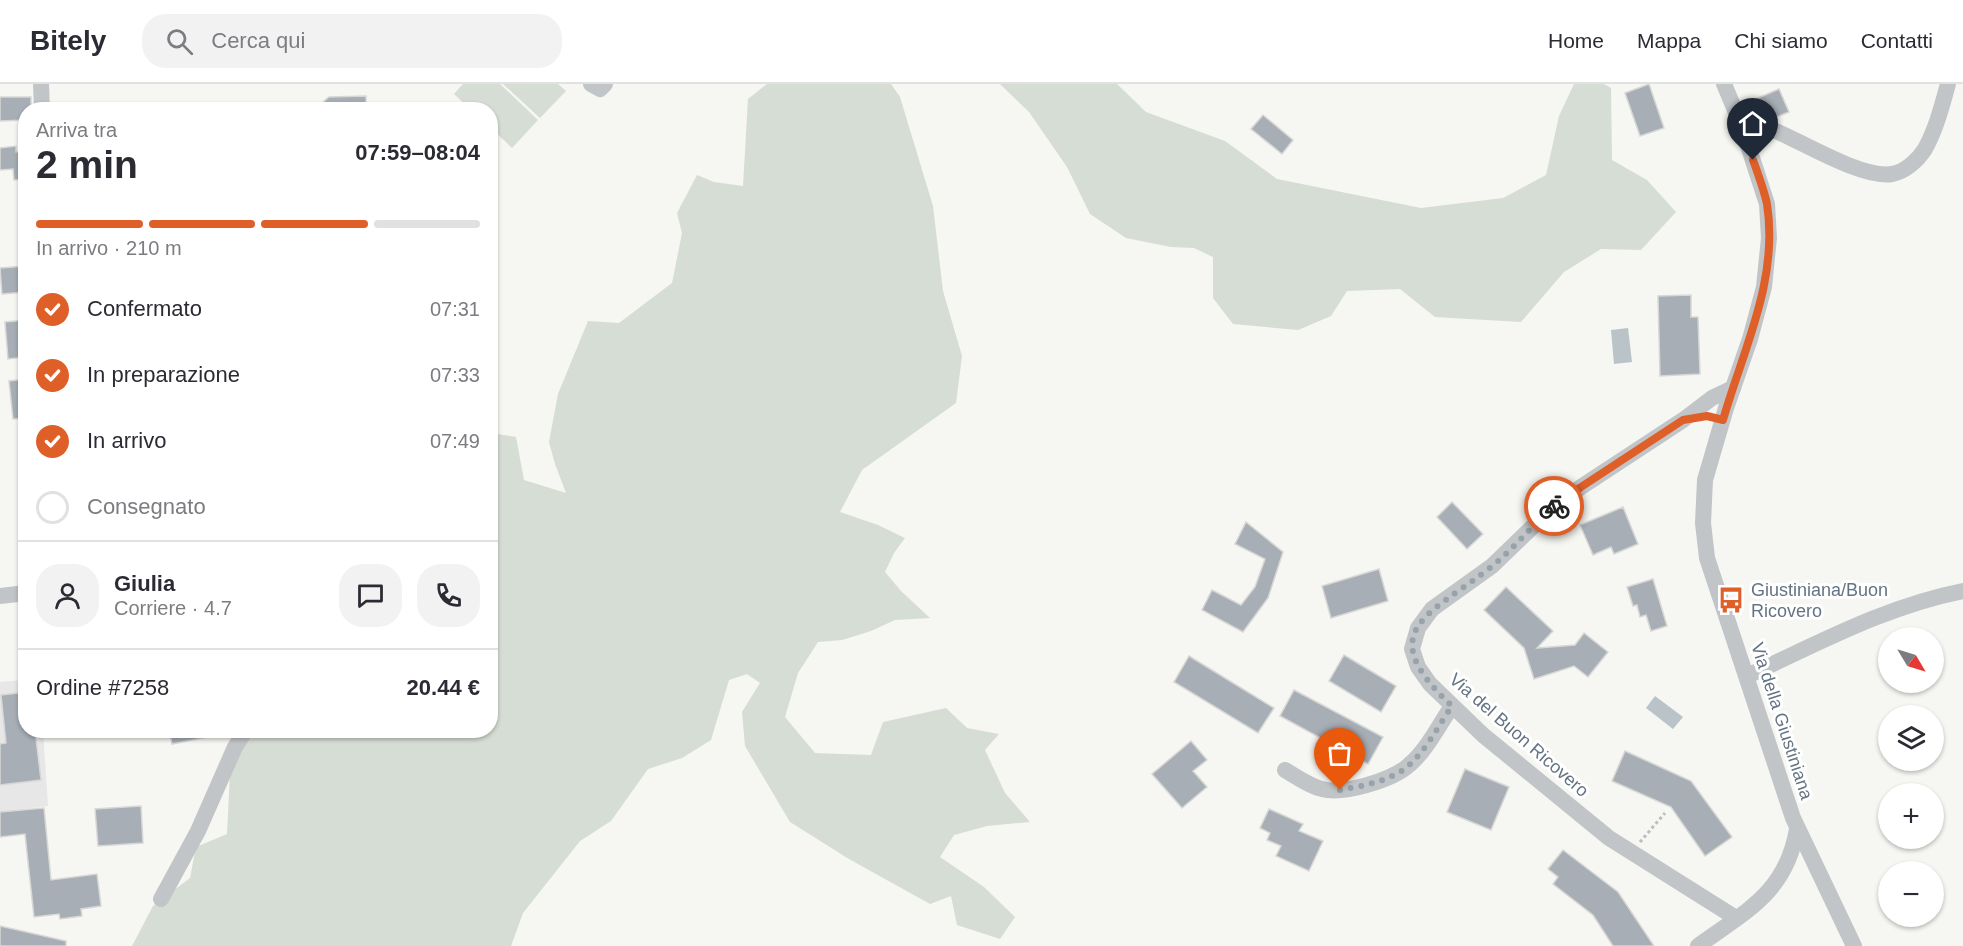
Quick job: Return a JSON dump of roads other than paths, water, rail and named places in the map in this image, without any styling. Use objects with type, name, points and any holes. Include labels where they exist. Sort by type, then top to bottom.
[{"type":"street","points":[[41,84],[42,102]]},
{"type":"street","name":"Via della Giustiniana","points":[[1724,84],[1745,135],[1767,204],[1769,238],[1764,287],[1750,339],[1705,480],[1703,523],[1707,558],[1797,829],[1854,946]]},
{"type":"street","points":[[1745,135],[1764,130],[1776,131],[1866,171],[1884,175],[1894,174],[1912,164],[1924,151],[1936,124],[1948,84]]},
{"type":"street","name":"Via del Buon Ricovero","points":[[1733,388],[1712,398],[1683,420],[1569,495],[1543,516],[1492,566],[1444,599],[1424,617],[1415,634],[1412,649],[1415,660],[1430,684],[1510,757],[1609,838],[1736,918]]},
{"type":"street","name":"Via del Buon Ricovero","points":[[1683,420],[1707,416],[1723,420]]},
{"type":"street","points":[[1747,676],[1885,613],[1963,591]]},
{"type":"street","points":[[0,596],[18,594]]},
{"type":"street","points":[[1285,770],[1315,787],[1333,791],[1389,777],[1413,761],[1452,706]]},
{"type":"street","points":[[161,899],[198,831],[241,738]]},
{"type":"street","points":[[1698,946],[1760,900],[1779,880],[1792,852],[1797,829]]},
{"type":"place","name":"Giustiniana/Buon Ricovero","points":[[1731,600]]}]
